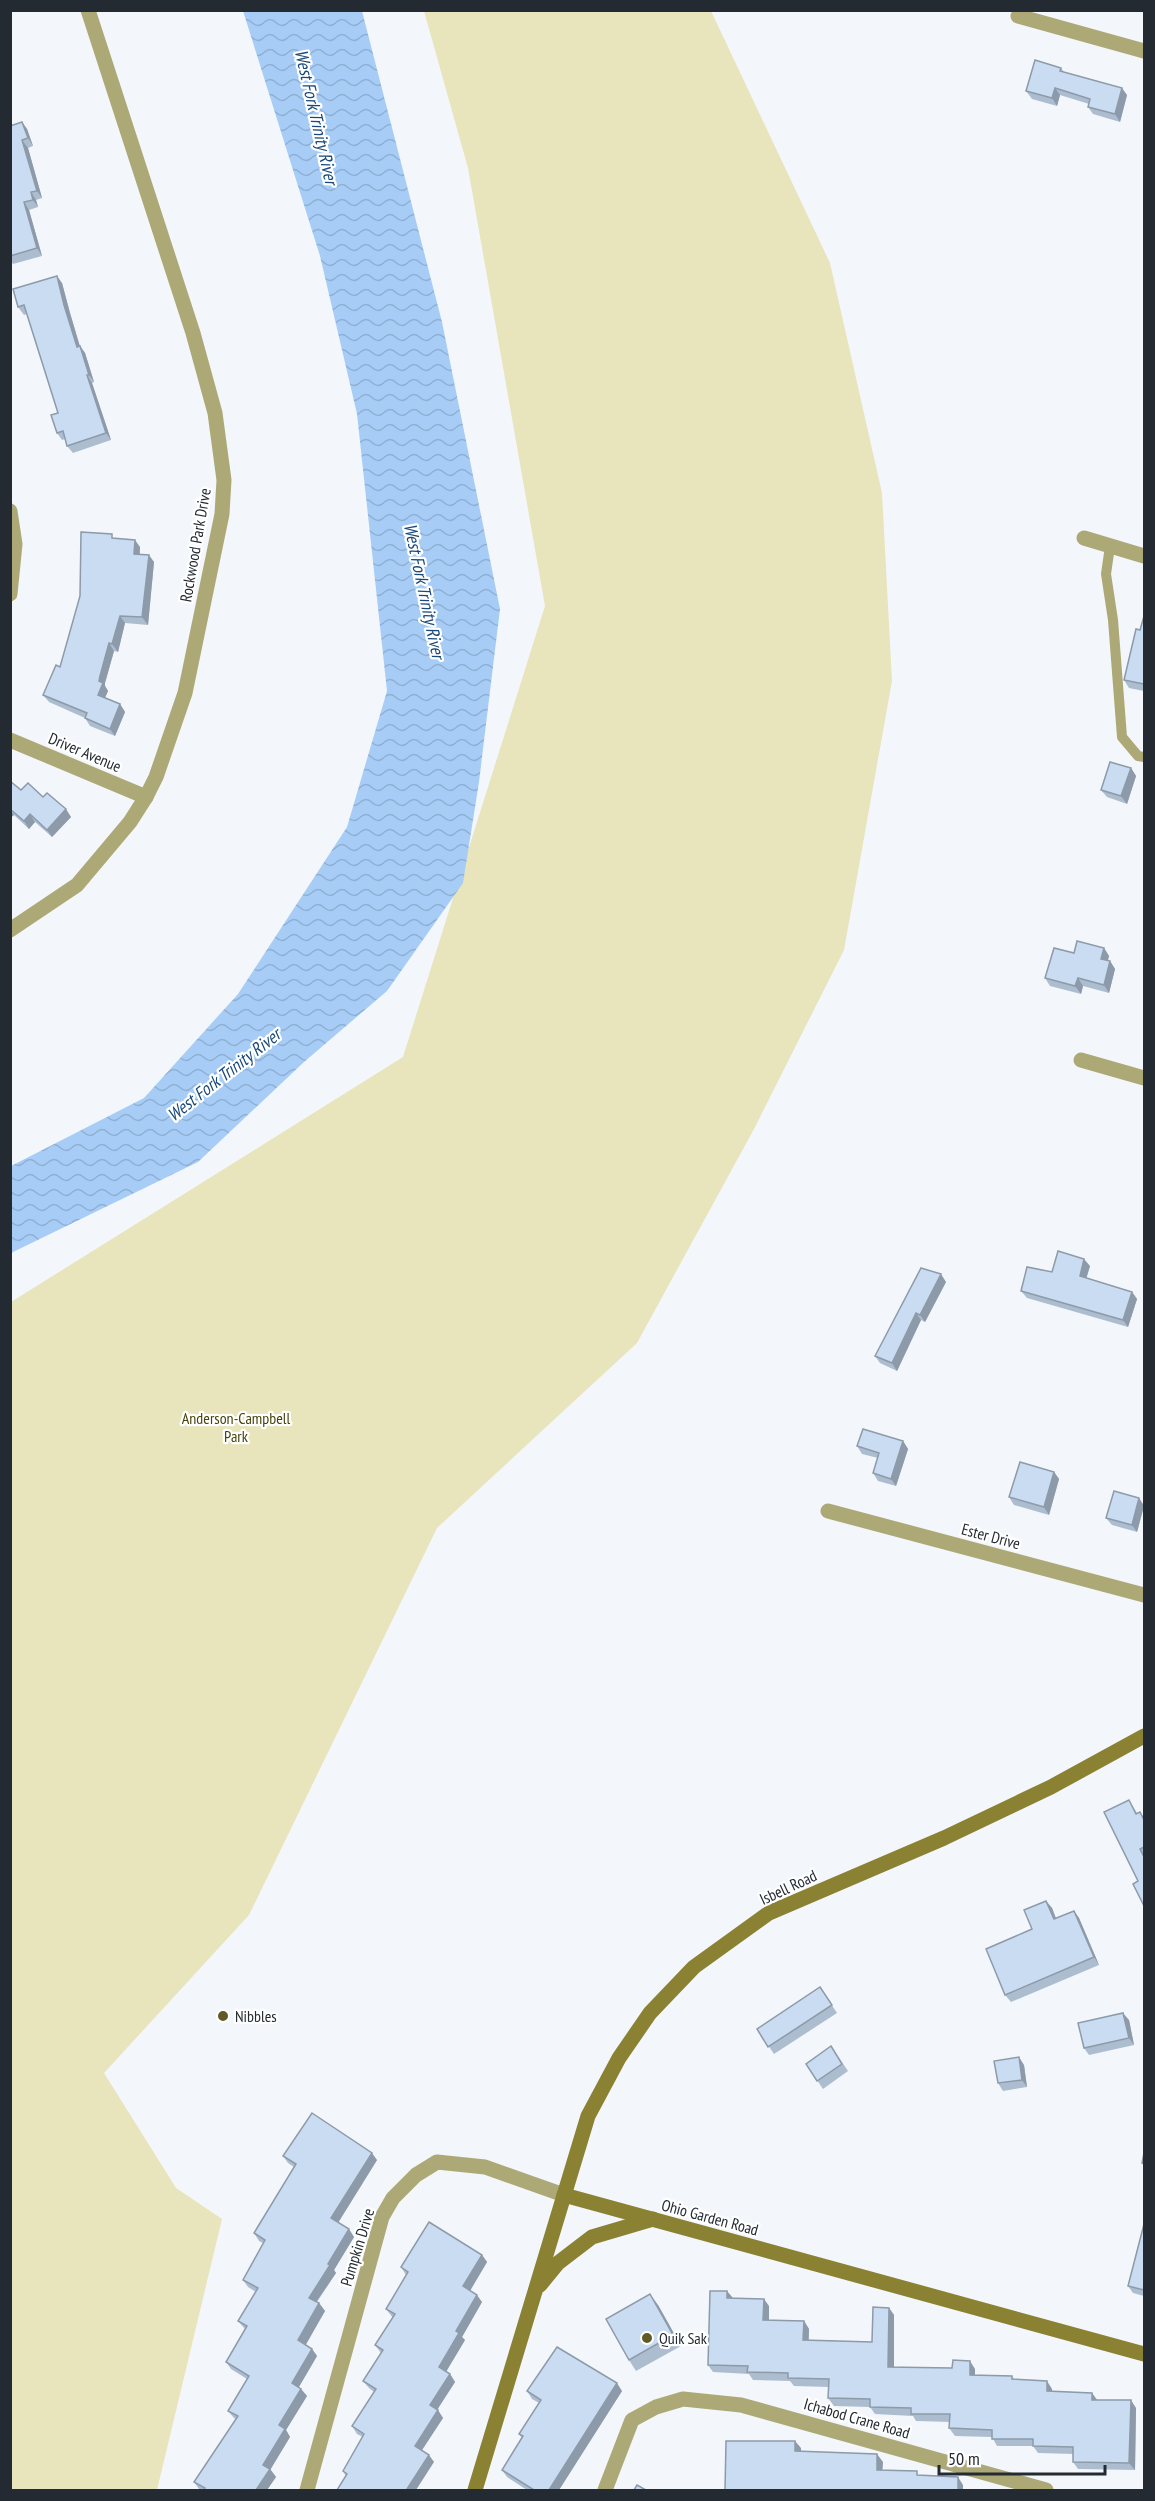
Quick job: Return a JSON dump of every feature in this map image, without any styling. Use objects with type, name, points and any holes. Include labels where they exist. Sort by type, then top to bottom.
[{"type":"street","name":"Rockwood Park Drive","points":[[10,930],[77,885],[130,822],[146,797],[156,777],[185,693],[222,514],[224,480],[215,413],[193,333],[88,10]]},
{"type":"street","points":[[1018,16],[1144,51]]},
{"type":"street","points":[[10,510],[15,544],[10,594]]},
{"type":"street","points":[[1084,538],[1144,556]]},
{"type":"street","name":"Driver Avenue","points":[[10,740],[146,797]]},
{"type":"street","points":[[1081,1060],[1144,1078]]},
{"type":"street","name":"Ester Drive","points":[[828,1511],[1144,1595]]},
{"type":"street","name":"Isbell Road","points":[[564,2195],[588,2116],[619,2058],[650,2013],[694,1968],[769,1913],[944,1838],[1052,1787],[1144,1736]]},
{"type":"street","name":"Pumpkin Drive","points":[[307,2490],[382,2217],[393,2198],[416,2175],[437,2162],[485,2167],[564,2195]]},
{"type":"street","points":[[476,2490],[564,2195]]},
{"type":"street","name":"Ohio Garden Road","points":[[564,2195],[1144,2355]]},
{"type":"street","points":[[535,2292],[558,2263],[592,2237],[653,2219]]},
{"type":"street","name":"Ichabod Crane Road","points":[[605,2490],[632,2420],[656,2407],[683,2399],[741,2405],[1046,2490]]},
{"type":"lane","points":[[1110,546],[1106,574],[1113,620],[1122,737],[1138,756],[1144,757]]},
{"type":"green space","name":"Anderson-Campbell Park","points":[[424,11],[711,11],[830,263],[882,493],[892,681],[844,950],[754,1129],[637,1343],[437,1528],[249,1915],[104,2073],[176,2188],[222,2219],[157,2490],[11,2490],[11,1302],[403,1057],[545,606],[468,168]]},
{"type":"water","name":"West Fork Trinity River","points":[[243,11],[362,11],[442,322],[500,609],[479,782],[463,883],[387,991],[304,1062],[198,1162],[11,1253],[11,1166],[144,1098],[238,994],[347,827],[387,691],[357,414],[320,256]]},
{"type":"building","points":[[1035,60],[1061,68],[1060,71],[1122,88],[1115,114],[1088,107],[1090,99],[1055,88],[1052,98],[1026,91]]},
{"type":"building","points":[[22,122],[28,138],[22,140],[37,191],[31,192],[33,200],[24,202],[37,248],[10,256],[10,126]]},
{"type":"building","points":[[57,276],[77,347],[80,346],[106,433],[67,446],[63,431],[57,433],[51,415],[58,413],[24,305],[18,307],[13,289]]},
{"type":"building","points":[[81,532],[112,534],[112,538],[135,540],[134,554],[149,555],[142,617],[120,616],[112,644],[109,643],[100,676],[99,681],[103,683],[98,695],[120,704],[110,729],[85,718],[87,713],[43,695],[56,665],[60,667],[80,596]]},
{"type":"building","points":[[1144,616],[1144,684],[1124,680],[1136,629],[1140,630]]},
{"type":"building","points":[[1110,762],[1131,768],[1121,796],[1101,790]]},
{"type":"building","points":[[10,781],[21,790],[28,783],[43,797],[47,793],[66,809],[47,830],[30,814],[24,821],[10,809]]},
{"type":"building","points":[[1077,941],[1104,948],[1101,959],[1110,961],[1104,985],[1078,978],[1075,986],[1045,978],[1054,948],[1074,953]]},
{"type":"building","points":[[1058,1251],[1084,1259],[1080,1276],[1132,1292],[1123,1320],[1021,1291],[1027,1267],[1052,1272]]},
{"type":"building","points":[[921,1268],[941,1274],[920,1315],[916,1313],[892,1363],[875,1356]]},
{"type":"building","points":[[863,1429],[903,1441],[891,1479],[873,1473],[879,1453],[857,1446]]},
{"type":"building","points":[[1020,1462],[1054,1472],[1044,1507],[1009,1497]]},
{"type":"building","points":[[1114,1491],[1139,1498],[1132,1525],[1106,1518]]},
{"type":"building","points":[[1129,1800],[1136,1814],[1140,1812],[1144,1820],[1144,1847],[1140,1849],[1144,1857],[1144,1906],[1133,1884],[1138,1881],[1104,1812]]},
{"type":"building","points":[[1046,1901],[1054,1919],[1074,1911],[1094,1957],[1005,1995],[986,1949],[1032,1929],[1024,1910]]},
{"type":"building","points":[[820,1987],[832,2005],[768,2047],[757,2029]]},
{"type":"building","points":[[1123,2013],[1129,2038],[1084,2048],[1078,2023]]},
{"type":"building","points":[[831,2046],[842,2064],[817,2081],[806,2064]]},
{"type":"building","points":[[1019,2057],[1022,2080],[998,2083],[994,2061]]},
{"type":"building","points":[[312,2113],[372,2153],[331,2218],[349,2229],[309,2298],[319,2303],[298,2340],[312,2349],[292,2383],[301,2389],[279,2425],[285,2429],[263,2465],[270,2469],[256,2490],[204,2490],[205,2488],[194,2482],[238,2416],[228,2411],[249,2376],[226,2362],[247,2326],[238,2321],[258,2288],[243,2280],[265,2240],[254,2233],[296,2164],[283,2156]]},
{"type":"building","points":[[429,2222],[482,2255],[463,2286],[477,2295],[456,2331],[459,2333],[439,2367],[450,2374],[430,2405],[438,2410],[415,2446],[429,2455],[407,2489],[409,2490],[337,2490],[347,2474],[343,2471],[364,2434],[352,2426],[376,2389],[363,2381],[383,2350],[375,2345],[395,2314],[386,2309],[408,2272],[401,2267]]},
{"type":"building","points":[[1144,2224],[1144,2290],[1128,2286]]},
{"type":"building","points":[[710,2291],[727,2291],[727,2298],[764,2299],[763,2320],[804,2321],[803,2340],[872,2342],[873,2307],[889,2308],[888,2367],[952,2368],[953,2360],[970,2361],[970,2375],[1012,2376],[1012,2379],[1047,2381],[1047,2391],[1092,2393],[1092,2400],[1131,2400],[1129,2463],[1073,2462],[1073,2447],[1033,2446],[1033,2439],[992,2439],[992,2430],[949,2428],[950,2414],[911,2414],[911,2408],[870,2407],[870,2399],[828,2398],[829,2379],[788,2378],[788,2373],[747,2372],[748,2366],[708,2365]]},
{"type":"building","name":"Quik Sak","points":[[650,2294],[673,2335],[629,2360],[606,2319]]},
{"type":"building","points":[[557,2347],[617,2383],[549,2490],[534,2490],[502,2470],[523,2436],[519,2434],[541,2400],[527,2391]]},
{"type":"building","points":[[726,2441],[795,2441],[795,2451],[877,2454],[877,2470],[917,2471],[917,2475],[958,2477],[958,2490],[725,2490]]},
{"type":"building","points":[[637,2485],[646,2490],[634,2490]]},
{"type":"place","name":"Nibbles","points":[[223,2016]]},
{"type":"place","name":"Quik Sak","points":[[647,2338]]}]
